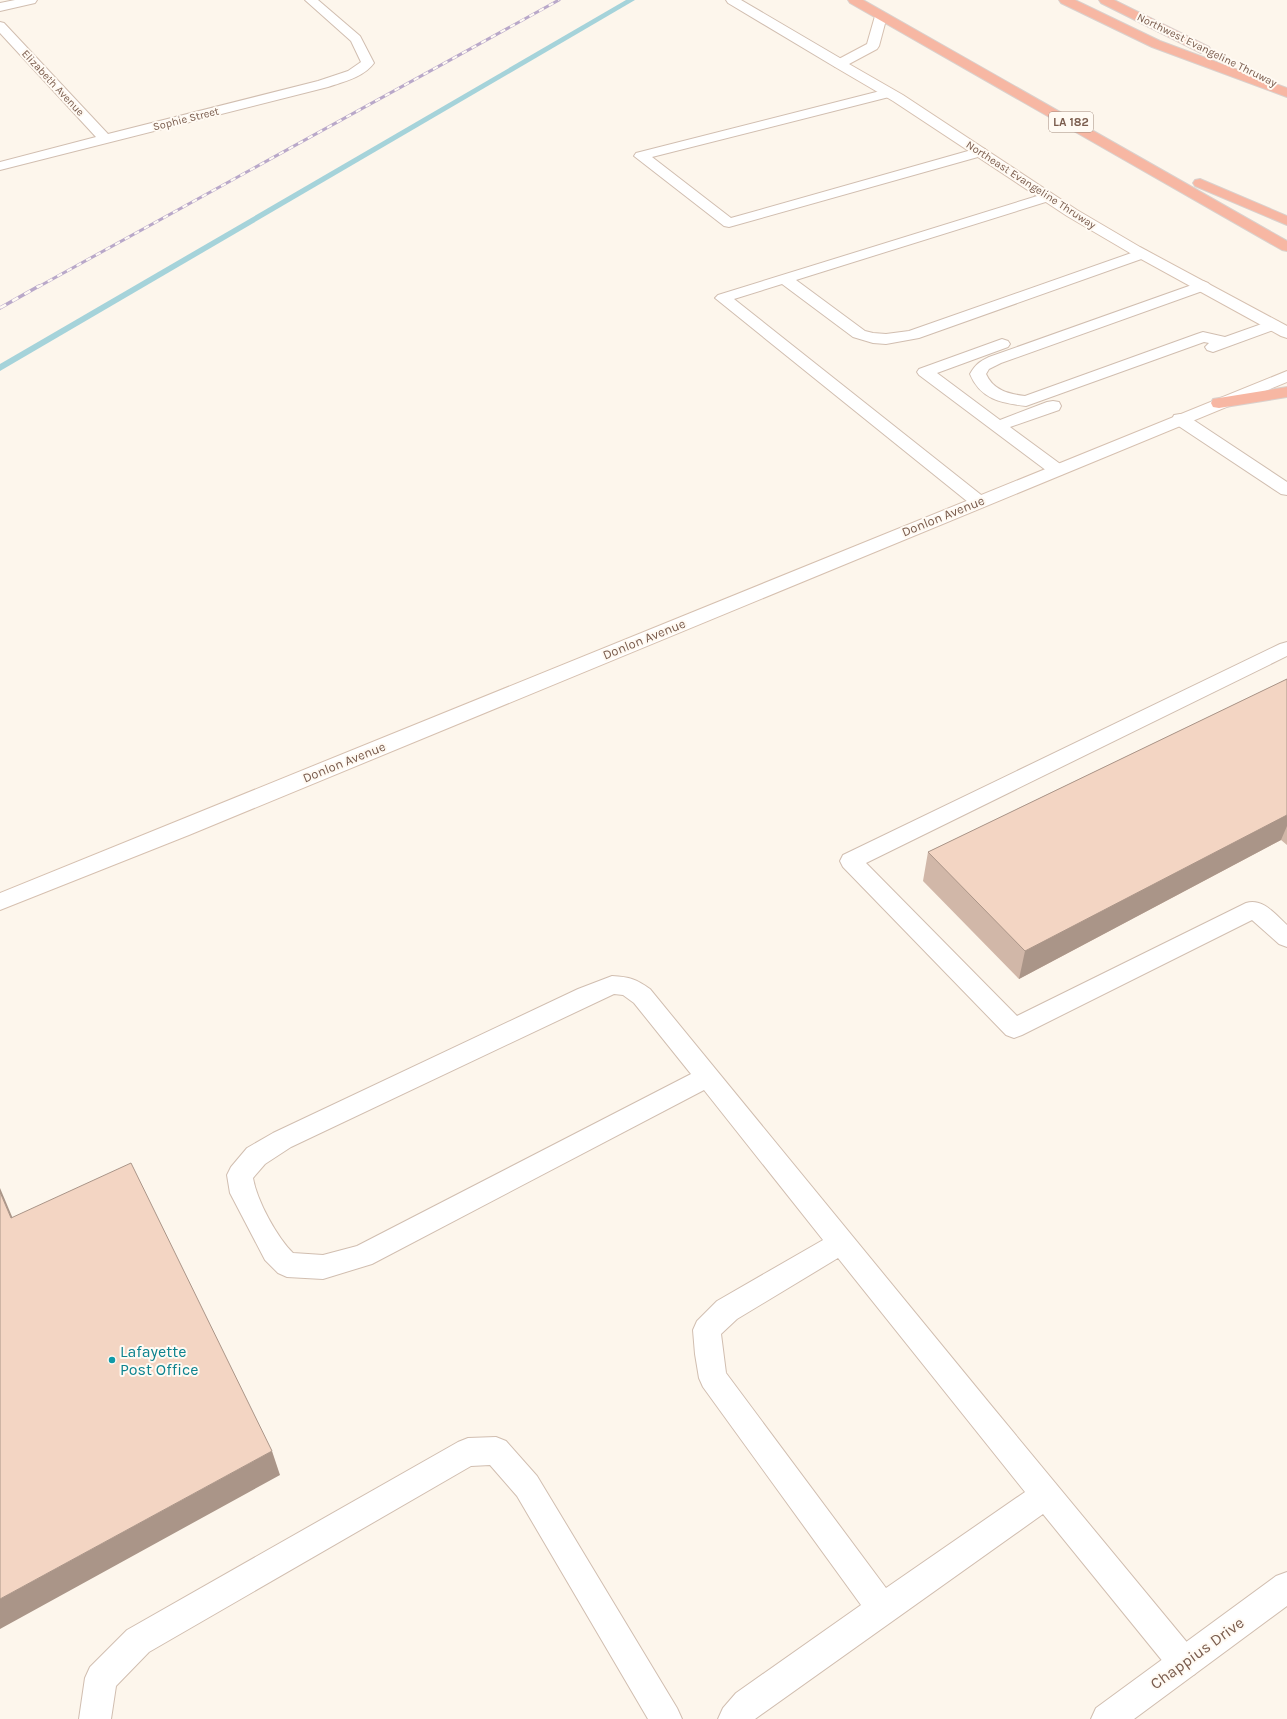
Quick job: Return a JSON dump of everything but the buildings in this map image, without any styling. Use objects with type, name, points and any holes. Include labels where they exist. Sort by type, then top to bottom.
[{"type":"highway","name":"LA 182","points":[[854,0],[1287,247]]},
{"type":"highway","points":[[861,0],[882,16]]},
{"type":"highway","points":[[1065,0],[1156,44],[1287,92]]},
{"type":"highway","name":"Northwest Evangeline Thruway","points":[[1105,0],[1287,92]]},
{"type":"highway","points":[[1105,142],[1287,220]]},
{"type":"highway","points":[[1219,403],[1287,392]]},
{"type":"street","points":[[0,6],[31,0]]},
{"type":"street","name":"Sophie Street","points":[[0,166],[323,84],[351,75],[368,63],[363,51],[356,39],[312,0]]},
{"type":"street","name":"Northeast Evangeline Thruway","points":[[732,0],[888,92],[1072,213],[1142,254],[1187,277],[1287,333]]},
{"type":"street","points":[[840,64],[873,46],[882,16]]},
{"type":"street","name":"Elizabeth Avenue","points":[[0,26],[105,140]]},
{"type":"street","points":[[888,92],[641,156],[729,223],[980,152]]},
{"type":"street","points":[[979,502],[723,298],[1047,197]]},
{"type":"street","points":[[785,278],[859,334],[880,340],[897,339],[913,335],[1142,254]]},
{"type":"street","points":[[1057,470],[926,372],[1187,277]]},
{"type":"street","points":[[1203,286],[995,360],[983,366],[978,374],[980,380],[984,385],[998,395],[1009,399],[1026,401],[1203,337],[1226,342]]},
{"type":"street","points":[[998,426],[1273,325]]},
{"type":"street","name":"Donlon Avenue","points":[[0,902],[1287,376]]},
{"type":"street","points":[[1180,419],[1287,490]]},
{"type":"street","points":[[1287,648],[852,861],[1014,1028],[1254,908],[1287,938]]},
{"type":"street","points":[[707,1077],[363,1256],[324,1267],[287,1265],[274,1252],[243,1193],[240,1175],[256,1156],[282,1140],[586,996],[612,986],[628,986],[642,996],[1184,1662]]},
{"type":"street","points":[[842,1242],[727,1310],[707,1330],[709,1354],[713,1378],[882,1608]]},
{"type":"street","points":[[95,1719],[101,1678],[138,1641],[468,1452],[496,1451],[527,1486],[666,1719]]},
{"type":"street","points":[[734,1719],[747,1704],[1046,1494]]},
{"type":"street","name":"Chappius Drive","points":[[1107,1719],[1287,1587]]},
{"type":"waterway","points":[[0,368],[631,0]]},
{"type":"railway","points":[[38,287],[559,0]]},
{"type":"railway","points":[[0,308],[39,286]]},
{"type":"place","name":"Lafayette Post Office","points":[[112,1360]]}]
